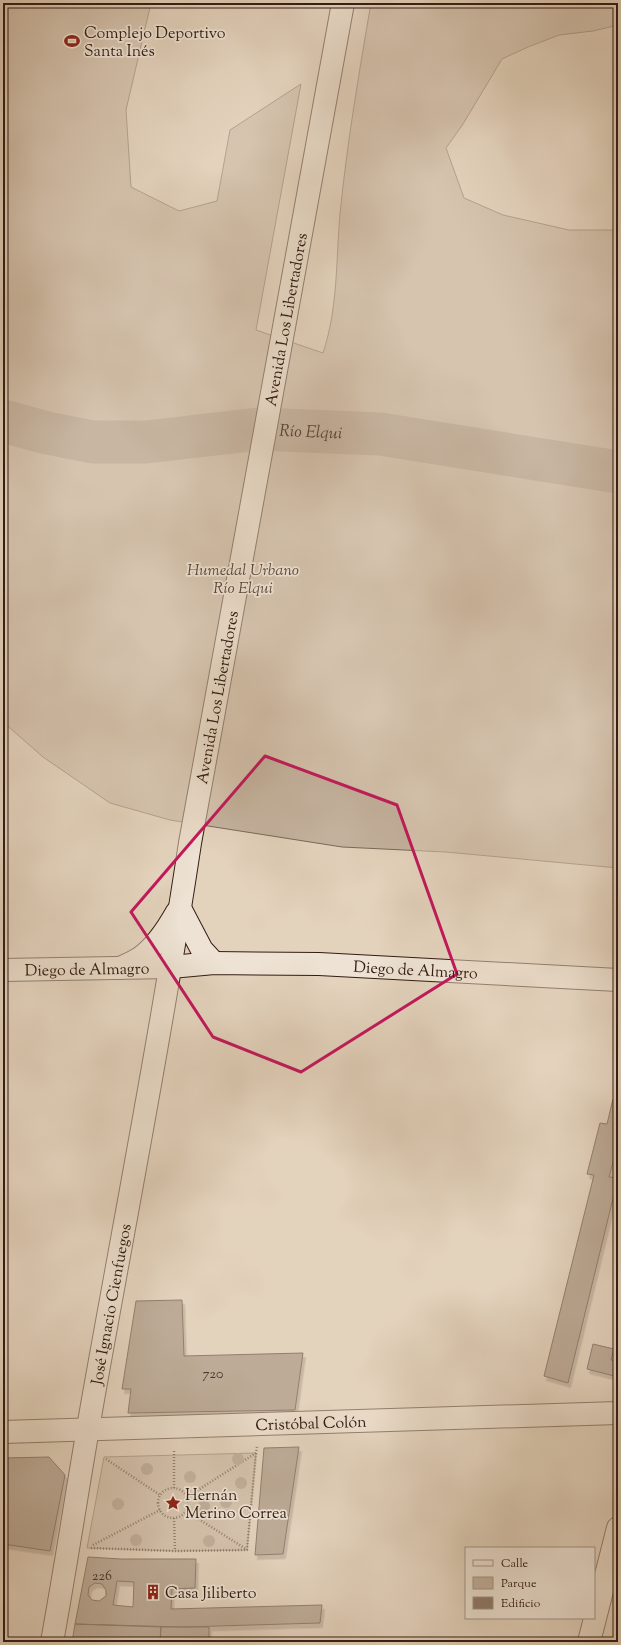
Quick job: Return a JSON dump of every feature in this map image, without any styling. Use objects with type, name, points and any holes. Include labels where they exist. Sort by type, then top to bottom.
[{"type":"main road","name":"Avenida Los Libertadores","points":[[171,967],[190,843],[343,3]]},
{"type":"main road","points":[[180,908],[202,950],[214,963]]},
{"type":"main road","points":[[120,969],[140,958],[151,948],[168,928],[180,908]]},
{"type":"main road","name":"Diego de Almagro","points":[[3,970],[120,969],[171,967],[214,963],[319,964],[618,980]]},
{"type":"main road","name":"José Ignacio Cienfuegos","points":[[52,1642],[88,1429],[171,967]]},
{"type":"main road","name":"Cristóbal Colón","points":[[3,1432],[618,1413]]},
{"type":"main road","points":[[595,1618],[618,1528]]},
{"type":"main road","points":[[589,1642],[595,1619]]},
{"type":"path","points":[[247,1550],[259,1424]]},
{"type":"path","points":[[174,1427],[174,1488]]},
{"type":"path","points":[[88,1429],[104,1458],[160,1495]]},
{"type":"path","points":[[187,1497],[256,1454]]},
{"type":"path","points":[[174,1488],[182,1490],[187,1497],[188,1506],[186,1511],[179,1517],[174,1518],[166,1516],[160,1510],[158,1503],[160,1495],[166,1490],[174,1488]]},
{"type":"path","points":[[160,1510],[87,1548],[175,1551],[247,1550]]},
{"type":"path","points":[[186,1511],[247,1550]]},
{"type":"path","points":[[174,1518],[175,1551]]},
{"type":"highlighted area","points":[[265,756],[397,805],[457,974],[301,1072],[213,1037],[131,912]]},
{"type":"green space","name":"Humedal Urbano Río Elqui","points":[[3,3],[151,3],[126,110],[131,187],[179,211],[217,201],[230,130],[301,84],[256,330],[323,353],[328,336],[334,301],[340,214],[346,161],[371,3],[618,3],[618,25],[593,31],[559,35],[502,59],[463,124],[446,148],[464,198],[503,215],[569,230],[618,230],[618,868],[446,852],[342,847],[170,820],[110,803],[43,757],[3,722]]},
{"type":"green space","points":[[256,1453],[247,1550],[175,1551],[87,1548],[104,1457]]},
{"type":"building","points":[[613,1099],[618,1100],[618,1144],[609,1177],[618,1178],[568,1383],[544,1376],[594,1175],[587,1174],[600,1123],[607,1124]]},
{"type":"building","points":[[182,1300],[184,1356],[303,1353],[295,1410],[128,1413],[131,1389],[122,1389],[136,1301]]},
{"type":"building","points":[[593,1344],[614,1349],[611,1360],[618,1361],[618,1377],[587,1369]]},
{"type":"building","points":[[299,1447],[283,1554],[255,1555],[264,1448]]},
{"type":"building","points":[[49,1457],[65,1475],[50,1551],[3,1544],[3,1458]]},
{"type":"building","name":"Casa Jiliberto","points":[[88,1557],[121,1559],[196,1559],[195,1588],[172,1589],[171,1609],[322,1605],[320,1623],[184,1627],[75,1624]],"holes":[[[117,1581],[134,1582],[133,1607],[113,1605]],[[95,1583],[102,1584],[106,1590],[106,1596],[99,1601],[92,1600],[88,1595],[89,1587]]]},
{"type":"building","points":[[75,1624],[161,1627],[160,1642],[72,1642]]},
{"type":"building","points":[[161,1627],[209,1627],[209,1642],[160,1642]]},
{"type":"waterway","name":"Río Elqui","points":[[3,421],[47,433],[93,442],[146,442],[258,429],[380,434],[618,472]]},
{"type":"place","name":"Complejo Deportivo Santa Inés","points":[[72,41]]},
{"type":"place","name":"Hernán Merino Correa","points":[[173,1503]]},
{"type":"place","name":"Casa Jiliberto","points":[[153,1592]]}]
